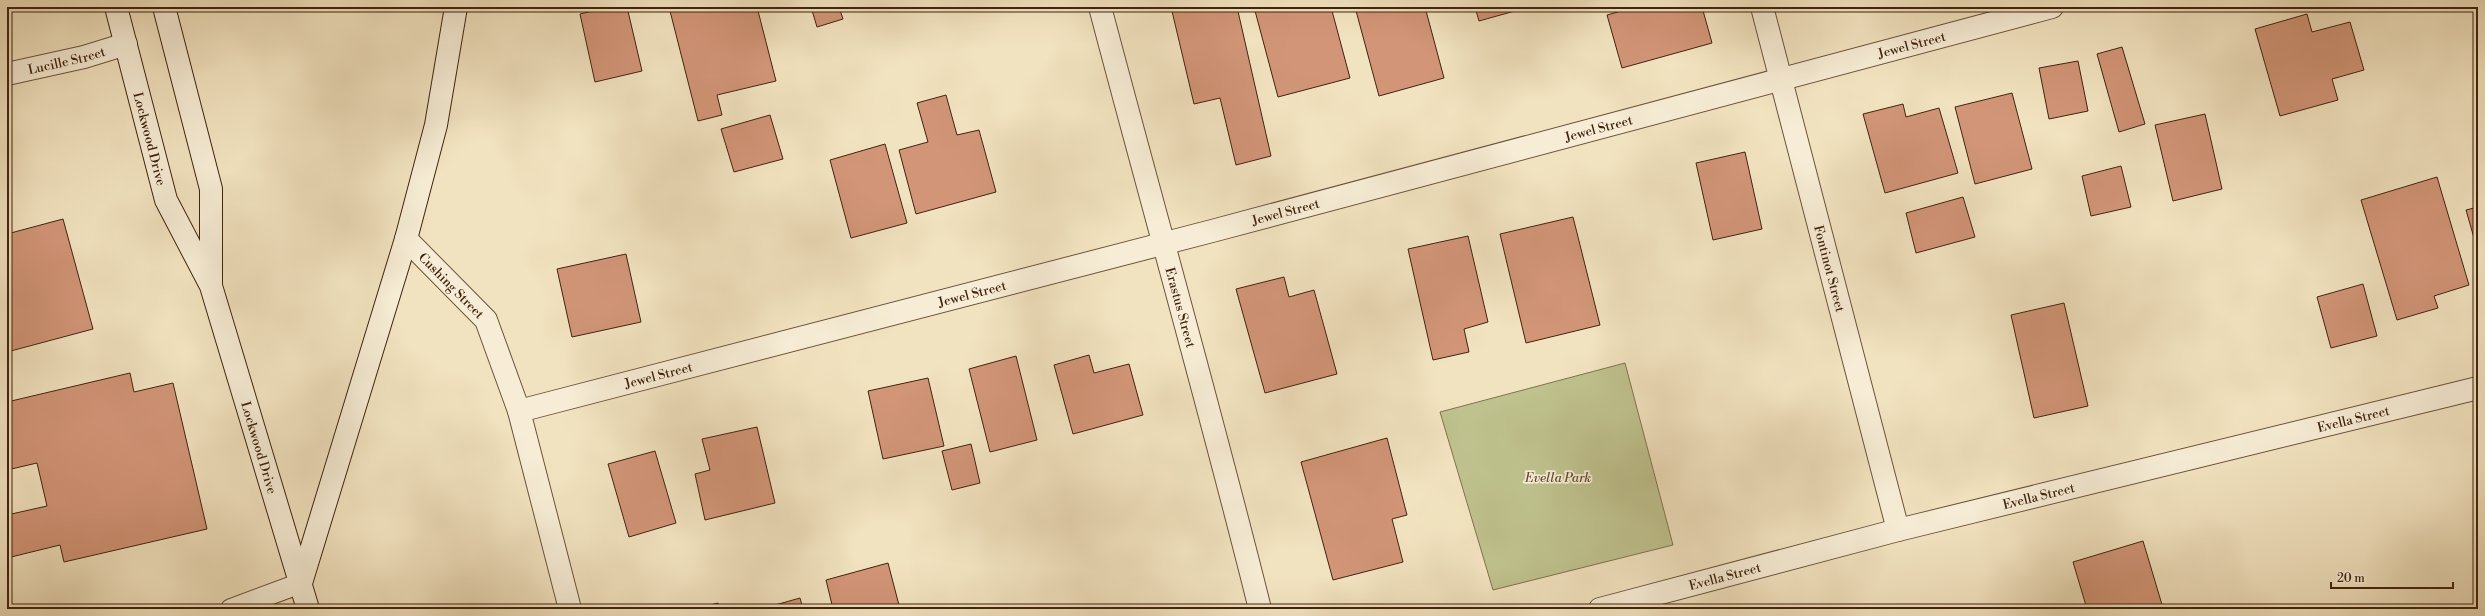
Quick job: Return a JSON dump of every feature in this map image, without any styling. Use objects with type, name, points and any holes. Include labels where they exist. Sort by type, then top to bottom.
[{"type":"street","name":"Lockwood Drive","points":[[116,7],[166,200],[211,286],[308,609]]},
{"type":"street","name":"Lockwood Drive","points":[[164,7],[211,189],[211,286]]},
{"type":"street","points":[[301,583],[406,239],[436,125],[456,7]]},
{"type":"street","name":"Erastus Street","points":[[1100,7],[1163,244],[1213,422],[1260,609]]},
{"type":"street","name":"Fontinot Street","points":[[1762,7],[1898,530]]},
{"type":"street","name":"Jewel Street","points":[[519,411],[1163,244],[2052,7]]},
{"type":"street","name":"Lucille Street","points":[[7,74],[84,57],[126,44]]},
{"type":"street","name":"Cushing Street","points":[[406,239],[486,320],[519,411],[570,609]]},
{"type":"street","name":"Evella Street","points":[[1600,609],[1898,530],[2478,388]]},
{"type":"lane","points":[[231,609],[301,583]]},
{"type":"green space","name":"Evella Park","points":[[1625,363],[1673,545],[1493,590],[1440,412]]},
{"type":"building","points":[[610,7],[627,7],[642,71],[595,82],[580,14]]},
{"type":"building","points":[[669,7],[757,7],[776,81],[717,95],[722,115],[698,121]]},
{"type":"building","points":[[811,7],[839,7],[843,19],[817,27]]},
{"type":"building","points":[[1171,7],[1237,7],[1271,156],[1236,165],[1220,98],[1194,104]]},
{"type":"building","points":[[1254,7],[1331,7],[1350,78],[1278,97]]},
{"type":"building","points":[[1355,7],[1425,7],[1444,78],[1379,96]]},
{"type":"building","points":[[1475,7],[1522,7],[1522,9],[1479,21]]},
{"type":"building","points":[[1635,7],[1702,7],[1712,43],[1622,68],[1607,15]]},
{"type":"building","points":[[2307,14],[2312,32],[2350,22],[2364,70],[2332,79],[2338,100],[2280,116],[2255,29]]},
{"type":"building","points":[[2122,47],[2145,124],[2119,132],[2097,54]]},
{"type":"building","points":[[2078,61],[2088,111],[2049,119],[2039,68]]},
{"type":"building","points":[[2012,93],[2032,169],[1975,184],[1955,107]]},
{"type":"building","points":[[946,95],[957,135],[979,130],[996,192],[916,214],[899,150],[928,142],[917,103]]},
{"type":"building","points":[[1903,104],[1906,117],[1939,108],[1958,173],[1885,193],[1863,114]]},
{"type":"building","points":[[2205,114],[2222,189],[2173,201],[2155,125]]},
{"type":"building","points":[[770,115],[783,159],[734,172],[721,129]]},
{"type":"building","points":[[885,144],[907,223],[851,238],[830,160]]},
{"type":"building","points":[[1745,152],[1762,229],[1713,240],[1696,163]]},
{"type":"building","points":[[2121,166],[2131,207],[2091,216],[2082,176]]},
{"type":"building","points":[[2437,177],[2469,285],[2434,296],[2438,308],[2397,320],[2361,200]]},
{"type":"building","points":[[1963,197],[1975,237],[1916,253],[1906,213]]},
{"type":"building","points":[[2478,207],[2478,252],[2466,210]]},
{"type":"building","points":[[1573,217],[1600,325],[1526,343],[1500,234]]},
{"type":"building","points":[[63,219],[93,329],[7,352],[7,234]]},
{"type":"building","points":[[1468,236],[1488,322],[1464,329],[1469,352],[1433,360],[1408,249]]},
{"type":"building","points":[[626,254],[641,322],[572,337],[557,269]]},
{"type":"building","points":[[1284,277],[1289,297],[1314,290],[1337,374],[1265,393],[1236,289]]},
{"type":"building","points":[[2363,284],[2377,336],[2331,348],[2317,297]]},
{"type":"building","points":[[2064,303],[2088,406],[2034,418],[2011,315]]},
{"type":"building","points":[[1089,355],[1094,373],[1129,364],[1143,415],[1073,434],[1054,365]]},
{"type":"building","points":[[1016,356],[1037,440],[990,452],[969,369]]},
{"type":"building","points":[[130,373],[134,392],[173,383],[207,529],[64,562],[60,545],[11,557],[7,541],[7,515],[47,506],[37,463],[7,470],[7,402]]},
{"type":"building","points":[[928,378],[944,446],[883,459],[868,391]]},
{"type":"building","points":[[757,427],[775,503],[705,520],[695,474],[710,470],[702,439]]},
{"type":"building","points":[[1387,438],[1407,515],[1392,519],[1403,562],[1333,580],[1301,462]]},
{"type":"building","points":[[971,444],[980,483],[952,490],[942,451]]},
{"type":"building","points":[[655,451],[676,523],[629,537],[608,464]]},
{"type":"building","points":[[2143,541],[2163,608],[2087,609],[2073,562]]},
{"type":"building","points":[[888,563],[900,609],[833,609],[826,580]]},
{"type":"building","points":[[800,598],[803,609],[761,609]]},
{"type":"building","points":[[718,603],[719,609],[695,609]]}]
